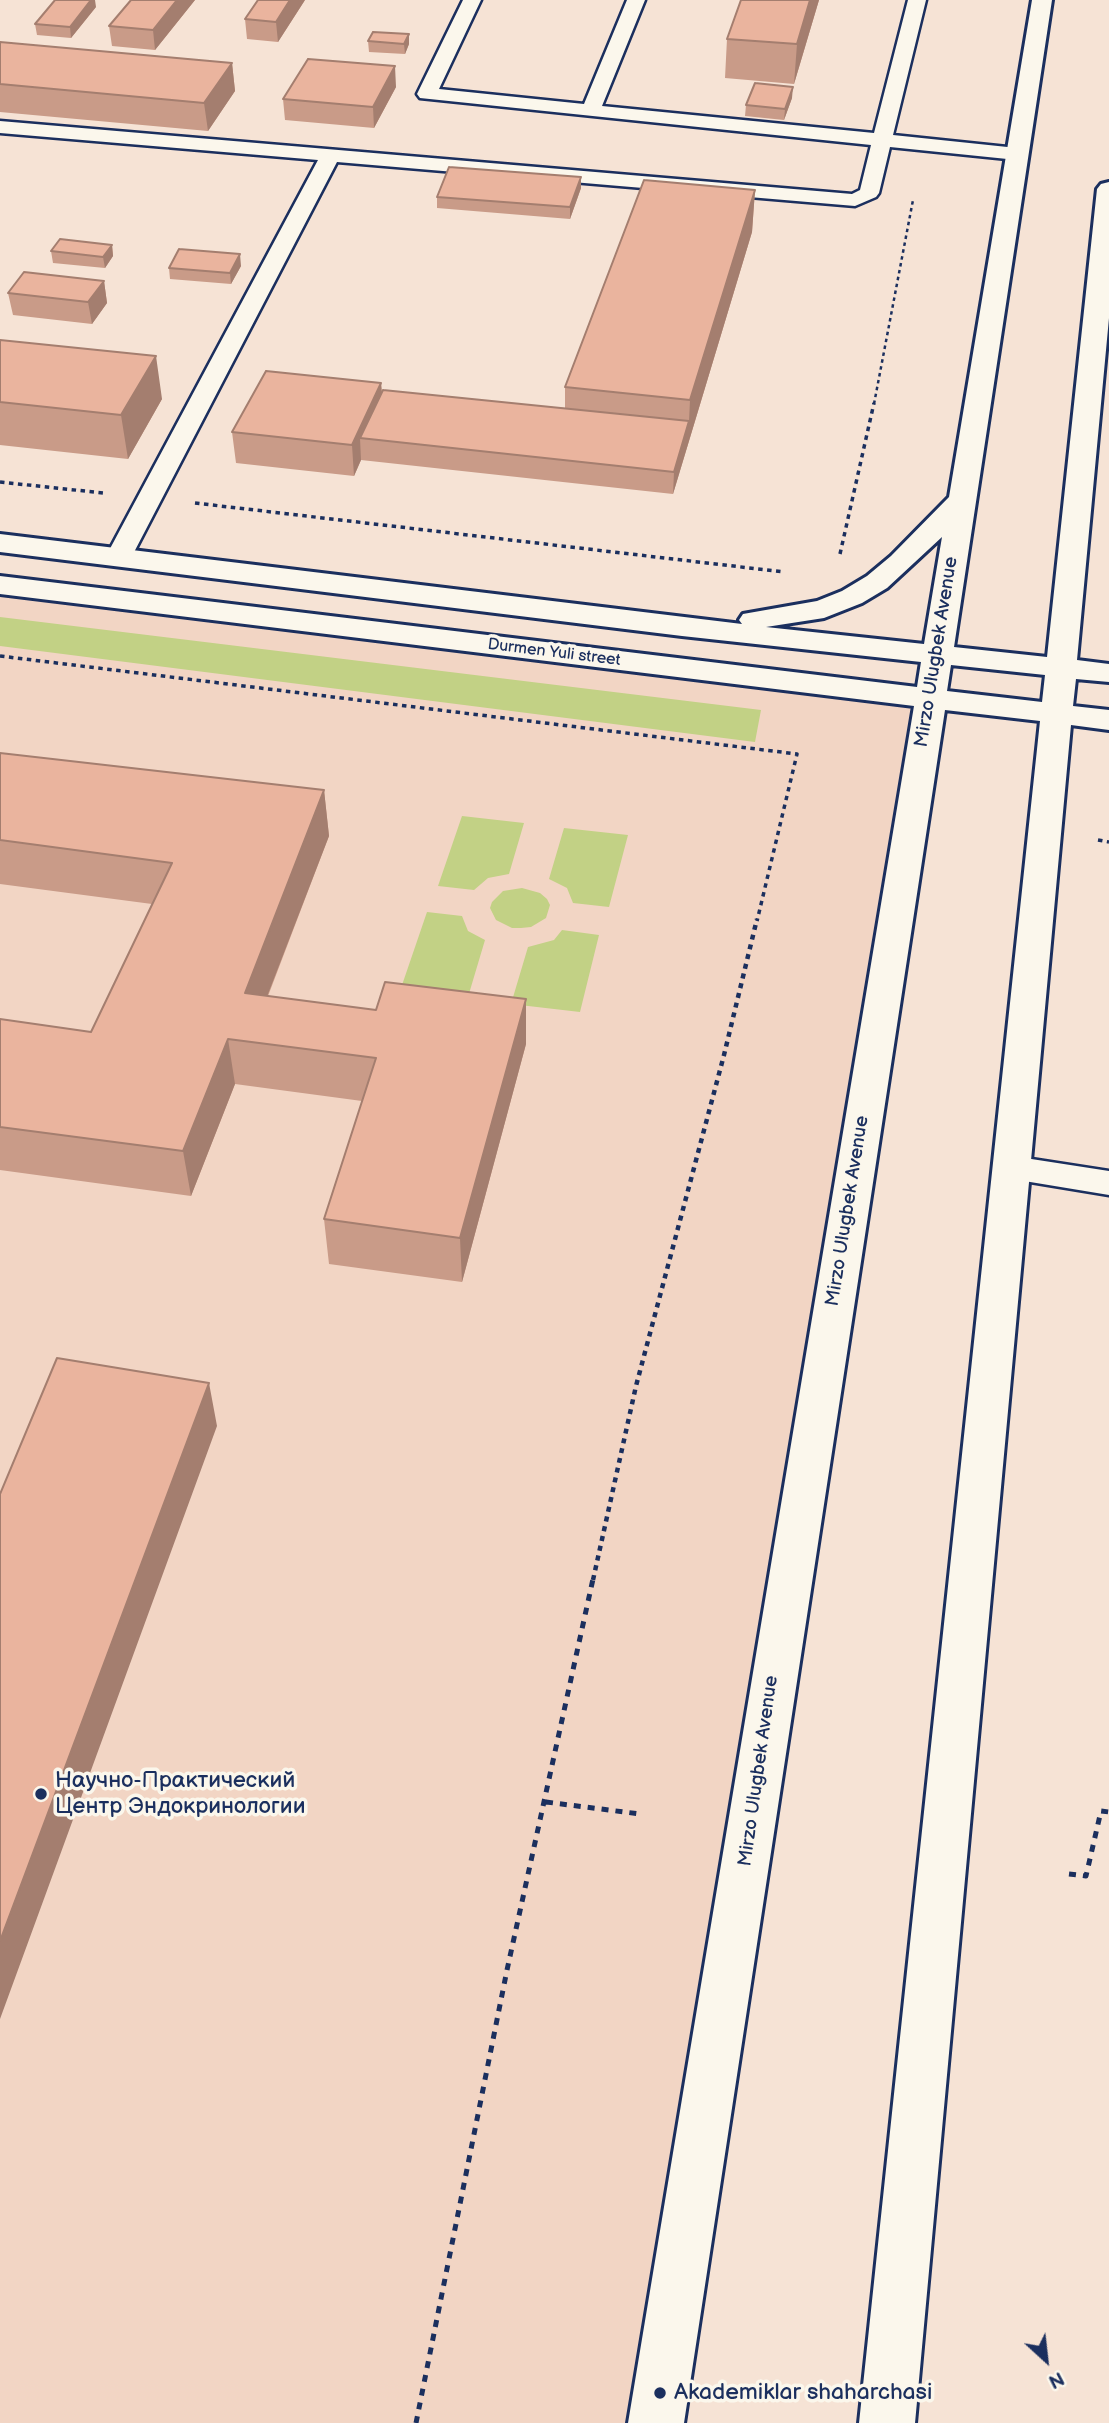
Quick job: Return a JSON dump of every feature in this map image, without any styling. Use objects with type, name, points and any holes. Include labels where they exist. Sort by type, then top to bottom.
[{"type":"main road","name":"Mirzo Ulugbek Avenue","points":[[656,2423],[1042,0]]},
{"type":"main road","points":[[887,2423],[1109,188]]},
{"type":"main road","points":[[682,626],[790,616],[824,609],[852,597],[877,582],[901,562],[961,501]]},
{"type":"main road","points":[[0,543],[682,626],[1109,673]]},
{"type":"main road","name":"Durmen Yuli street","points":[[0,585],[1109,720]]},
{"type":"lane","points":[[472,0],[427,94],[1017,154]]},
{"type":"lane","points":[[591,110],[636,0]]},
{"type":"lane","points":[[0,127],[855,200],[869,193],[917,0]]},
{"type":"lane","points":[[118,558],[331,155]]},
{"type":"lane","points":[[1012,1168],[1109,1183]]},
{"type":"path","points":[[838,565],[867,433],[923,144]]},
{"type":"path","points":[[0,482],[794,573]]},
{"type":"path","points":[[0,656],[271,692],[797,754],[724,1055],[636,1386],[507,1970],[416,2423]]},
{"type":"path","points":[[1098,840],[1109,842]]},
{"type":"path","points":[[546,1802],[640,1814]]},
{"type":"path","points":[[1069,1874],[1086,1876],[1101,1811],[1109,1812]]},
{"type":"shaded area","points":[[0,585],[930,699],[656,2423],[0,2423]]},
{"type":"green space","points":[[0,617],[761,710],[755,742],[0,646]]},
{"type":"green space","points":[[462,816],[524,823],[509,874],[488,878],[474,890],[438,886]]},
{"type":"green space","points":[[564,828],[628,835],[609,907],[573,903],[567,888],[549,879]]},
{"type":"green space","points":[[522,888],[540,893],[547,899],[550,905],[546,918],[531,927],[512,928],[496,920],[490,908],[492,902],[503,891]]},
{"type":"green space","points":[[427,912],[462,916],[468,931],[485,940],[468,997],[401,988]]},
{"type":"green space","points":[[562,930],[599,935],[580,1012],[511,1004],[528,947],[554,940]]},
{"type":"building","points":[[55,0],[91,0],[70,27],[35,24]]},
{"type":"building","points":[[131,0],[177,0],[153,30],[109,26]]},
{"type":"building","points":[[258,0],[290,0],[276,22],[245,19]]},
{"type":"building","points":[[741,0],[810,0],[797,44],[727,39]]},
{"type":"building","points":[[373,32],[409,34],[404,44],[368,41]]},
{"type":"building","points":[[0,42],[232,63],[204,103],[0,84]]},
{"type":"building","points":[[308,59],[395,66],[373,107],[283,99]]},
{"type":"building","points":[[755,83],[793,87],[785,109],[746,105]]},
{"type":"building","points":[[449,167],[581,177],[570,207],[437,197]]},
{"type":"building","points":[[644,180],[755,190],[690,400],[565,387]]},
{"type":"building","points":[[60,239],[112,245],[103,257],[51,251]]},
{"type":"building","points":[[179,249],[240,254],[230,273],[169,268]]},
{"type":"building","points":[[24,272],[104,281],[88,302],[8,293]]},
{"type":"building","points":[[0,340],[156,356],[121,415],[0,402]]},
{"type":"building","points":[[266,371],[381,383],[352,445],[232,432]]},
{"type":"building","points":[[383,390],[689,421],[674,472],[360,438]]},
{"type":"building","points":[[0,753],[324,790],[245,993],[376,1010],[385,982],[526,999],[460,1238],[324,1219],[376,1058],[228,1039],[183,1151],[0,1127],[0,1019],[91,1032],[172,863],[0,840]]},
{"type":"building","name":"Научно-Практический Центр Эндокринологии","points":[[57,1358],[209,1383],[0,1941],[0,1494]]},
{"type":"place","name":"Научно-Практический Центр Эндокринологии","points":[[41,1794]]},
{"type":"place","name":"Akademiklar shaharchasi","points":[[660,2393]]}]
